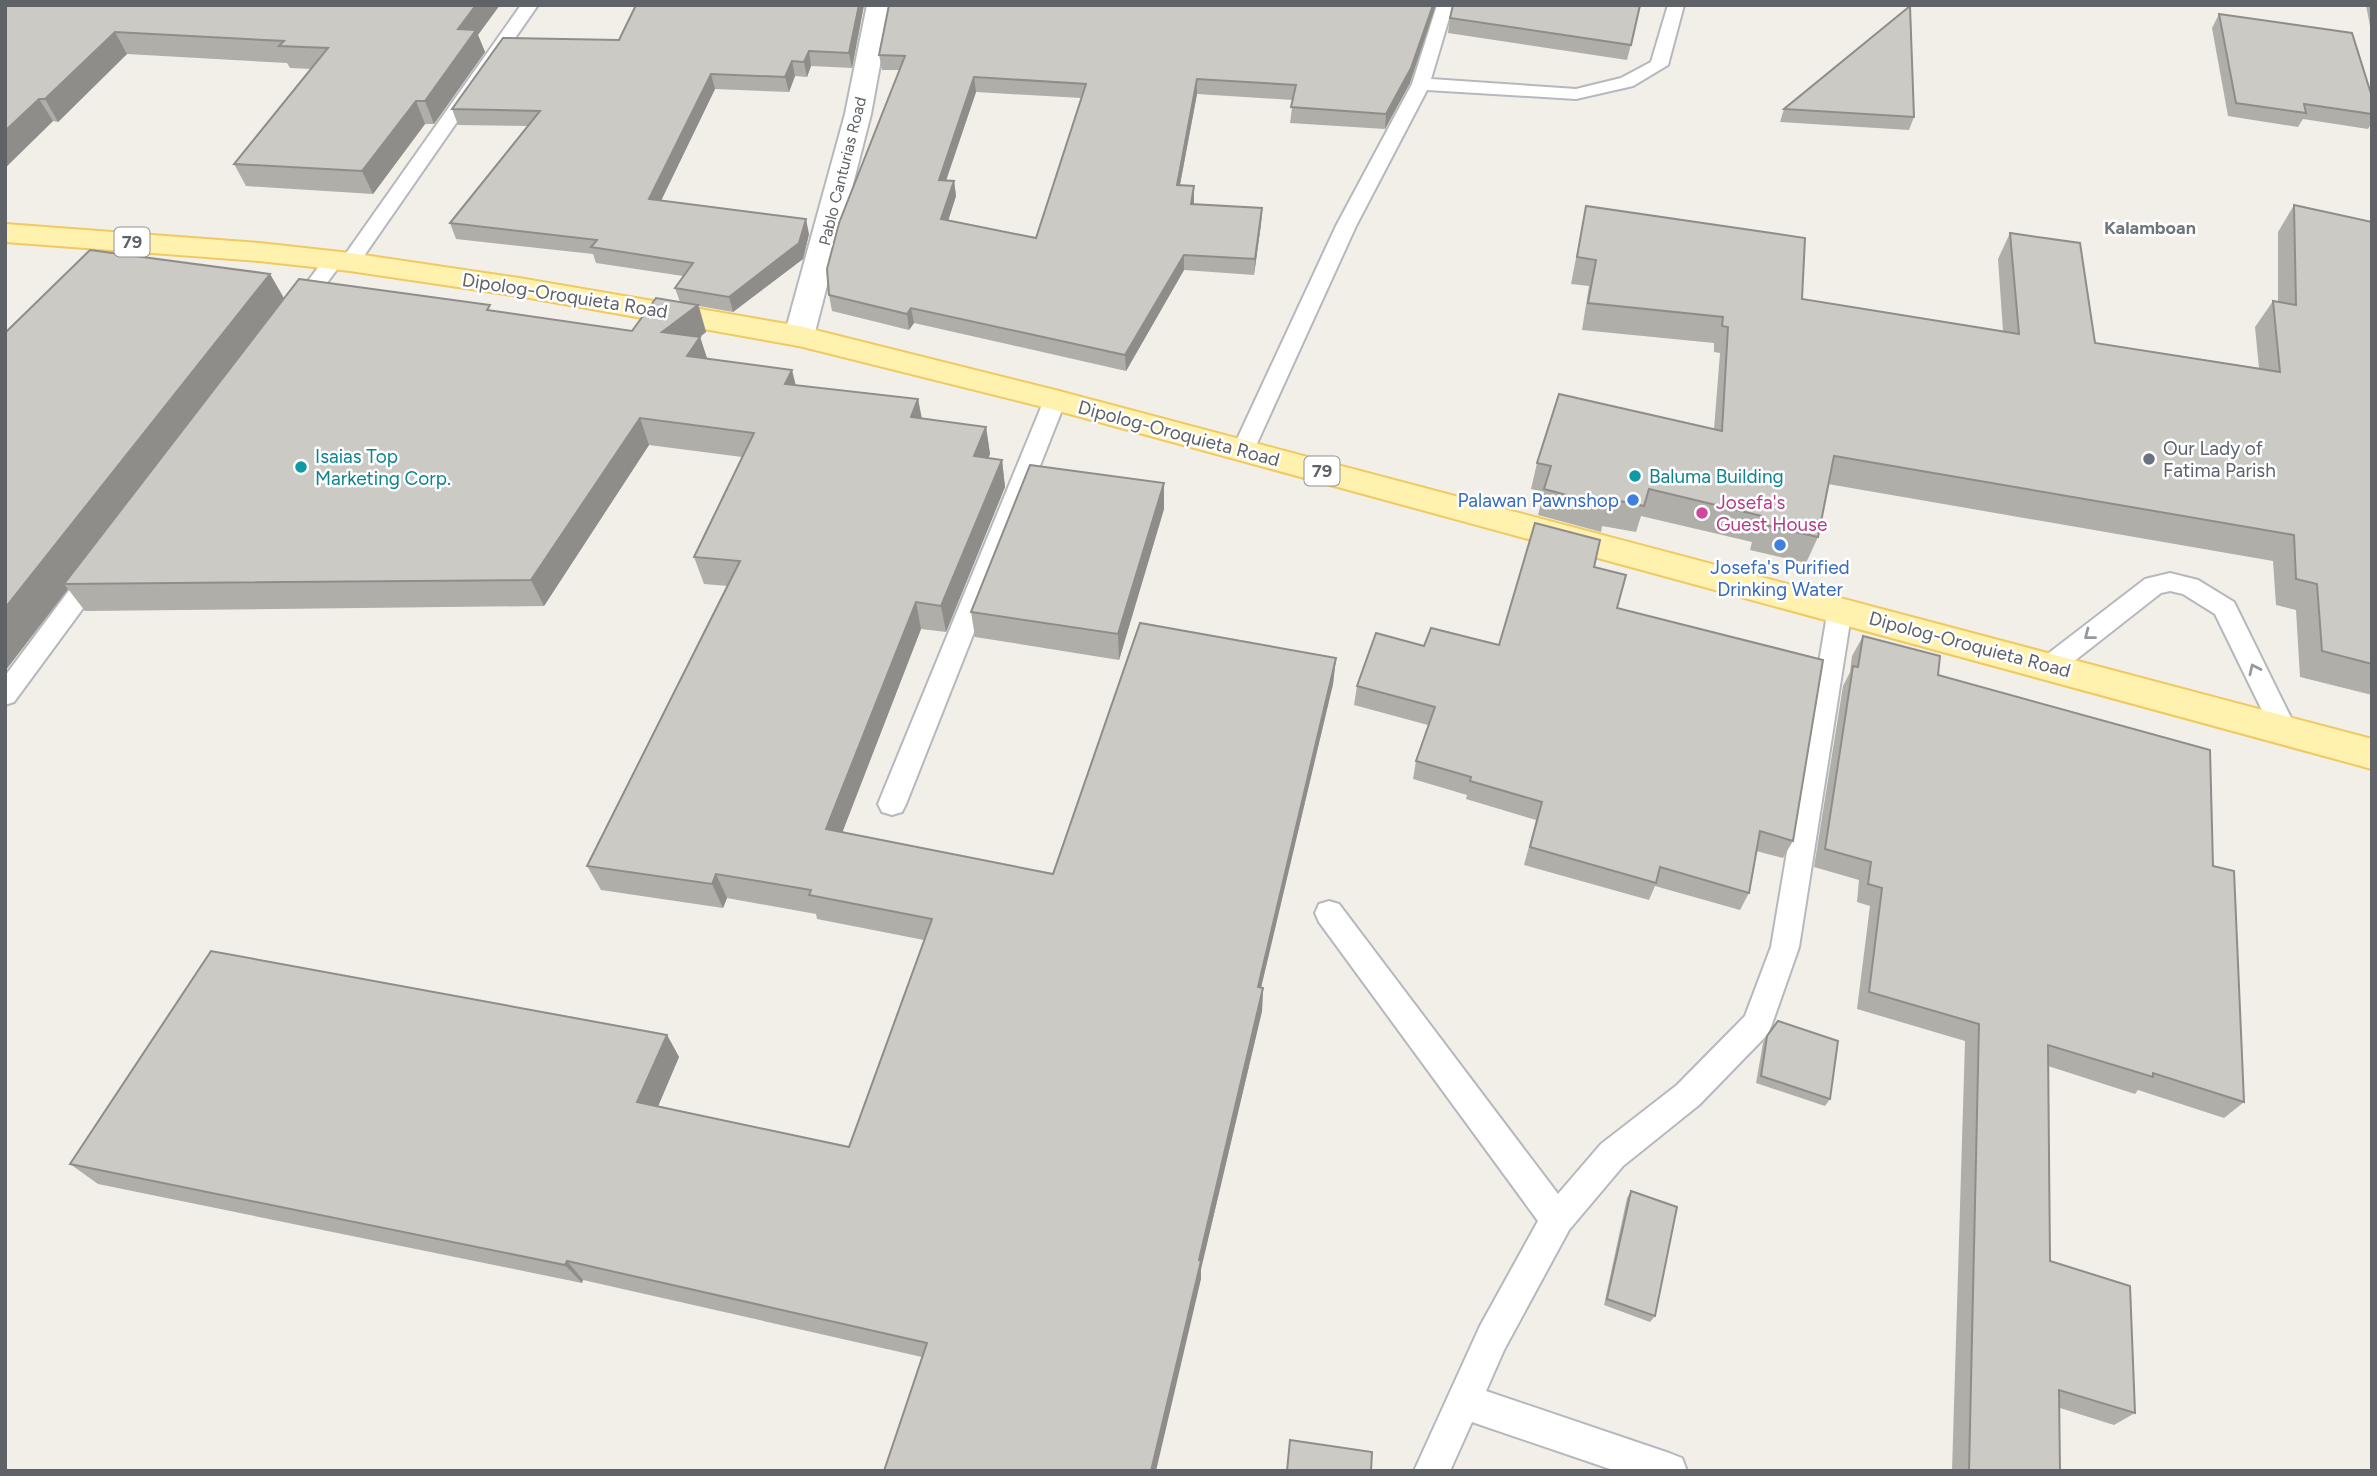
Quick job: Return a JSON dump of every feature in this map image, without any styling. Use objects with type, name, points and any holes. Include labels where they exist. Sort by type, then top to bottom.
[{"type":"main road","name":"Dipolog-Oroquieta Road","points":[[5,233],[342,262],[545,291],[799,336],[1055,400],[2372,754]]},
{"type":"street","name":"Pablo Canturias Road","points":[[799,336],[858,114],[878,5]]},
{"type":"lane","points":[[283,327],[342,262],[530,5]]},
{"type":"lane","points":[[1243,450],[1346,226],[1421,84],[1445,5]]},
{"type":"lane","points":[[1421,84],[1576,94],[1627,82],[1659,65],[1676,5]]},
{"type":"lane","points":[[892,804],[1055,400]]},
{"type":"lane","points":[[5,695],[107,559]]},
{"type":"lane","points":[[2050,666],[2154,586],[2170,582],[2189,586],[2225,608],[2284,730]]},
{"type":"lane","points":[[1432,1471],[1492,1338],[1557,1219],[1612,1155],[1688,1095],[1757,1024],[1785,947],[1840,609]]},
{"type":"lane","points":[[1329,913],[1557,1219]]},
{"type":"lane","points":[[1463,1401],[1669,1471]]},
{"type":"building","points":[[5,5],[476,5],[458,29],[476,30],[425,101],[416,101],[362,171],[234,164],[328,48],[279,46],[284,41],[115,32],[45,99],[39,99],[5,131]]},
{"type":"building","points":[[636,5],[859,5],[849,53],[809,51],[804,62],[792,61],[785,77],[711,74],[649,199],[806,219],[799,243],[729,297],[675,288],[693,263],[591,247],[597,240],[450,223],[540,111],[452,109],[503,38],[619,40]]},
{"type":"building","points":[[889,5],[1433,5],[1411,68],[1386,114],[1291,107],[1296,85],[1197,79],[1177,185],[1194,186],[1191,204],[1262,208],[1255,259],[1184,255],[1125,355],[911,308],[907,314],[829,295],[827,269],[839,223],[905,56],[879,55]],"holes":[[[974,77],[1086,84],[1036,238],[941,219],[954,181],[939,180]]]},
{"type":"building","points":[[1453,5],[1640,5],[1631,45],[1450,18]]},
{"type":"building","points":[[1910,6],[1914,117],[1784,109]]},
{"type":"building","points":[[2219,14],[2352,33],[2372,97],[2372,114],[2304,104],[2306,113],[2236,103]]},
{"type":"building","points":[[2294,205],[2372,222],[2372,664],[2322,651],[2317,584],[2296,579],[2294,535],[1834,456],[1818,537],[1761,524],[1762,516],[1649,489],[1644,506],[1610,499],[1608,506],[1544,489],[1551,466],[1537,463],[1559,394],[1722,431],[1728,327],[1722,326],[1723,317],[1588,303],[1596,260],[1577,257],[1586,206],[1805,238],[1802,299],[2019,334],[2010,233],[2080,243],[2095,343],[2280,372],[2273,301],[2296,305]]},
{"type":"building","points":[[90,250],[270,274],[5,608],[5,333]]},
{"type":"building","points":[[299,279],[490,305],[487,310],[632,331],[656,298],[698,305],[662,332],[700,337],[687,356],[792,370],[785,384],[918,399],[911,417],[986,427],[974,456],[1002,460],[941,606],[916,602],[826,829],[1053,874],[1140,623],[1336,658],[1258,987],[1263,988],[1151,1471],[884,1471],[927,1343],[567,1261],[565,1265],[70,1164],[211,951],[667,1035],[637,1102],[849,1147],[932,919],[809,895],[811,890],[716,874],[712,884],[587,866],[740,561],[694,557],[754,433],[640,418],[531,580],[64,584]]},
{"type":"building","points":[[1030,465],[1164,483],[1118,634],[971,612]]},
{"type":"building","points":[[1535,523],[1600,540],[1594,567],[1626,575],[1617,608],[1823,660],[1793,841],[1760,831],[1749,893],[1660,867],[1656,883],[1530,847],[1542,802],[1470,781],[1471,777],[1416,761],[1435,707],[1357,686],[1376,633],[1424,646],[1431,628],[1499,645]]},
{"type":"building","points":[[1863,636],[1940,656],[1938,675],[2210,750],[2213,866],[2234,871],[2244,1102],[2153,1073],[2153,1077],[2048,1045],[2050,1261],[2130,1286],[2135,1413],[2059,1390],[2060,1471],[1969,1471],[1979,1024],[1869,992],[1882,888],[1868,884],[1871,862],[1825,849],[1853,666],[1858,667]]},
{"type":"building","points":[[1778,1021],[1838,1041],[1830,1099],[1761,1076],[1767,1036]]},
{"type":"building","points":[[1631,1191],[1677,1207],[1655,1316],[1607,1299]]},
{"type":"building","points":[[1290,1440],[1372,1452],[1371,1471],[1287,1471]]},
{"type":"place","name":"Our Lady of Fatima Parish","points":[[2149,459]]},
{"type":"place","name":"Isaias Top Marketing Corp.","points":[[301,467]]},
{"type":"place","name":"Baluma Building","points":[[1635,476]]},
{"type":"place","name":"Palawan Pawnshop","points":[[1633,500]]},
{"type":"place","name":"Josefa's Guest House","points":[[1702,513]]},
{"type":"place","name":"Josefa's Purified Drinking Water","points":[[1780,545]]},
{"type":"district","name":"Kalamboan","points":[[2150,228]]}]
